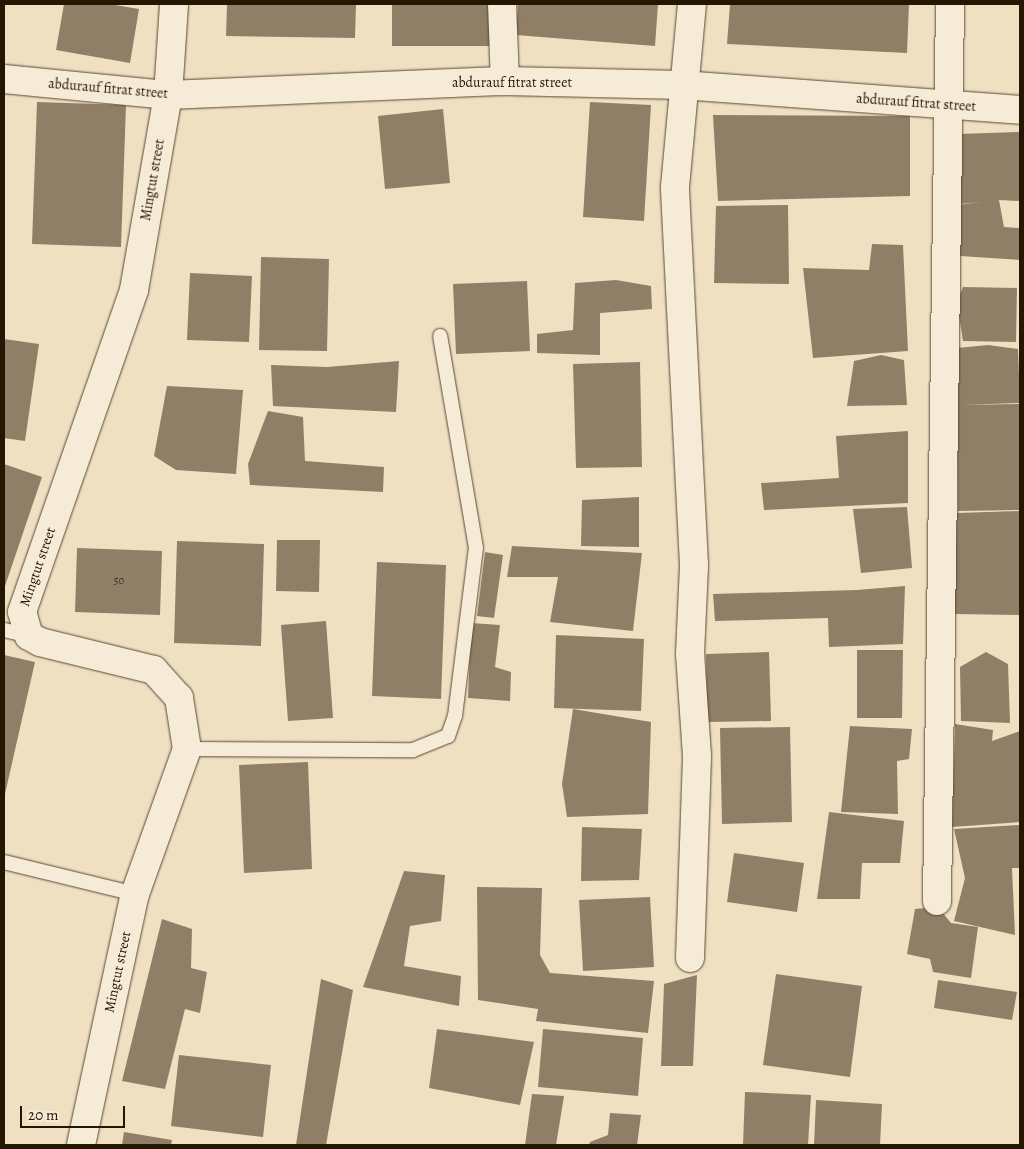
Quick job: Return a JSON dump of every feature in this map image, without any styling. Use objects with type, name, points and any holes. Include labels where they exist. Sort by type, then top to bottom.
[{"type":"street","name":"Mingtut street","points":[[81,1145],[135,894],[187,749],[179,698],[154,670],[40,642],[16,633],[134,290],[168,95],[174,4]]},
{"type":"street","points":[[502,4],[505,81]]},
{"type":"street","points":[[690,958],[697,756],[690,654],[694,565],[675,187],[682,85],[692,4]]},
{"type":"street","points":[[937,900],[947,106],[950,4]]},
{"type":"street","name":"abdurauf fitrat street","points":[[4,80],[168,95],[505,81],[682,85],[1020,110]]},
{"type":"lane","points":[[187,749],[413,750],[448,736],[455,716],[476,548],[440,336]]},
{"type":"lane","points":[[4,862],[135,894]]},
{"type":"building","points":[[64,4],[109,4],[139,9],[130,63],[56,50]]},
{"type":"building","points":[[227,4],[356,4],[355,38],[226,36]]},
{"type":"building","points":[[392,4],[496,4],[496,46],[392,46]]},
{"type":"building","points":[[518,4],[658,4],[655,46],[516,35]]},
{"type":"building","points":[[730,4],[909,4],[907,53],[727,44]]},
{"type":"building","points":[[37,102],[126,105],[121,247],[32,244]]},
{"type":"building","points":[[590,102],[651,105],[644,221],[583,217]]},
{"type":"building","points":[[443,109],[450,183],[385,189],[378,116]]},
{"type":"building","points":[[713,115],[910,116],[910,196],[718,201]]},
{"type":"building","points":[[1019,132],[1019,201],[999,200],[1004,227],[1020,228],[1020,260],[960,256],[956,205],[982,202],[959,204],[958,134]]},
{"type":"building","points":[[788,205],[789,284],[714,283],[716,206]]},
{"type":"building","points":[[872,244],[903,245],[908,351],[813,358],[803,268],[869,270]]},
{"type":"building","points":[[261,257],[329,259],[327,351],[259,350]]},
{"type":"building","points":[[190,273],[252,276],[249,342],[187,340]]},
{"type":"building","points":[[616,280],[651,286],[652,309],[600,313],[600,355],[537,353],[537,334],[573,330],[575,283]]},
{"type":"building","points":[[527,281],[530,351],[456,354],[453,284]]},
{"type":"building","points":[[963,287],[1017,288],[1016,342],[963,341],[957,303]]},
{"type":"building","points":[[4,339],[39,344],[25,441],[4,438]]},
{"type":"building","points":[[988,345],[1018,349],[1020,403],[961,405],[1020,404],[1020,510],[958,511],[957,348]]},
{"type":"building","points":[[881,355],[904,360],[907,405],[847,406],[854,361]]},
{"type":"building","points":[[399,361],[396,412],[273,406],[271,365],[327,367]]},
{"type":"building","points":[[640,362],[642,467],[576,468],[573,364]]},
{"type":"building","points":[[167,386],[243,390],[236,474],[176,470],[154,456]]},
{"type":"building","points":[[268,411],[303,417],[305,461],[384,467],[383,492],[250,485],[248,464]]},
{"type":"building","points":[[908,431],[908,503],[764,510],[761,483],[839,478],[836,436]]},
{"type":"building","points":[[4,464],[42,477],[4,589]]},
{"type":"building","points":[[639,497],[639,547],[581,546],[582,500]]},
{"type":"building","points":[[907,507],[912,568],[861,573],[853,509]]},
{"type":"building","points":[[1020,511],[1020,615],[954,614],[957,513]]},
{"type":"building","points":[[277,540],[320,540],[319,592],[276,591]]},
{"type":"building","points":[[177,541],[264,544],[261,646],[174,643]]},
{"type":"building","points":[[512,546],[642,553],[633,631],[550,622],[558,577],[507,577]]},
{"type":"building","points":[[77,548],[162,551],[160,615],[75,612]]},
{"type":"building","points":[[485,552],[503,555],[494,618],[477,616]]},
{"type":"building","points":[[377,562],[446,565],[441,699],[372,696]]},
{"type":"building","points":[[905,586],[903,644],[829,647],[828,618],[715,621],[713,594],[857,590]]},
{"type":"building","points":[[326,621],[333,718],[288,721],[281,625]]},
{"type":"building","points":[[471,623],[500,625],[495,667],[511,672],[510,701],[468,698]]},
{"type":"building","points":[[556,635],[644,639],[641,711],[554,708]]},
{"type":"building","points":[[857,650],[903,650],[902,718],[857,718]]},
{"type":"building","points":[[769,652],[771,721],[707,722],[706,654]]},
{"type":"building","points":[[986,652],[1008,664],[1010,723],[961,721],[960,667]]},
{"type":"building","points":[[4,655],[35,662],[5,794],[4,794]]},
{"type":"building","points":[[573,709],[651,722],[648,814],[567,817],[562,784]]},
{"type":"building","points":[[955,724],[993,730],[992,741],[1020,731],[1020,822],[952,827]]},
{"type":"building","points":[[850,726],[912,729],[909,759],[897,761],[898,814],[841,812]]},
{"type":"building","points":[[790,727],[792,822],[722,824],[720,728]]},
{"type":"building","points":[[308,762],[312,869],[244,873],[239,765]]},
{"type":"building","points":[[829,812],[904,821],[900,863],[862,863],[860,899],[817,899]]},
{"type":"building","points":[[1020,825],[1020,868],[1012,868],[1015,935],[954,921],[965,878],[954,829]]},
{"type":"building","points":[[582,827],[642,829],[639,880],[581,881]]},
{"type":"building","points":[[734,853],[804,863],[797,912],[727,902]]},
{"type":"building","points":[[404,871],[445,875],[441,921],[410,926],[404,966],[461,976],[459,1006],[363,987]]},
{"type":"building","points":[[477,887],[542,888],[540,955],[550,973],[654,981],[648,1033],[536,1021],[538,1009],[478,1000]]},
{"type":"building","points":[[650,897],[654,967],[583,971],[579,900]]},
{"type":"building","points":[[938,907],[951,923],[978,927],[971,978],[933,972],[930,959],[907,954],[915,909]]},
{"type":"building","points":[[162,919],[192,929],[191,968],[207,972],[200,1013],[185,1009],[165,1089],[122,1081]]},
{"type":"building","points":[[776,974],[862,986],[850,1077],[763,1065]]},
{"type":"building","points":[[697,975],[693,1066],[661,1066],[664,984]]},
{"type":"building","points":[[321,979],[353,990],[326,1145],[296,1145]]},
{"type":"building","points":[[938,980],[1017,992],[1012,1020],[934,1008]]},
{"type":"building","points":[[437,1029],[534,1042],[520,1105],[429,1088]]},
{"type":"building","points":[[543,1029],[643,1038],[638,1096],[538,1087]]},
{"type":"building","points":[[179,1055],[271,1065],[263,1137],[171,1126]]},
{"type":"building","points":[[745,1092],[811,1095],[808,1145],[743,1145]]},
{"type":"building","points":[[532,1094],[564,1096],[556,1145],[525,1145]]},
{"type":"building","points":[[816,1100],[882,1104],[880,1145],[814,1145]]},
{"type":"building","points":[[610,1113],[641,1115],[637,1145],[589,1145],[590,1142],[608,1135]]},
{"type":"building","points":[[124,1132],[172,1140],[171,1145],[122,1145]]}]
